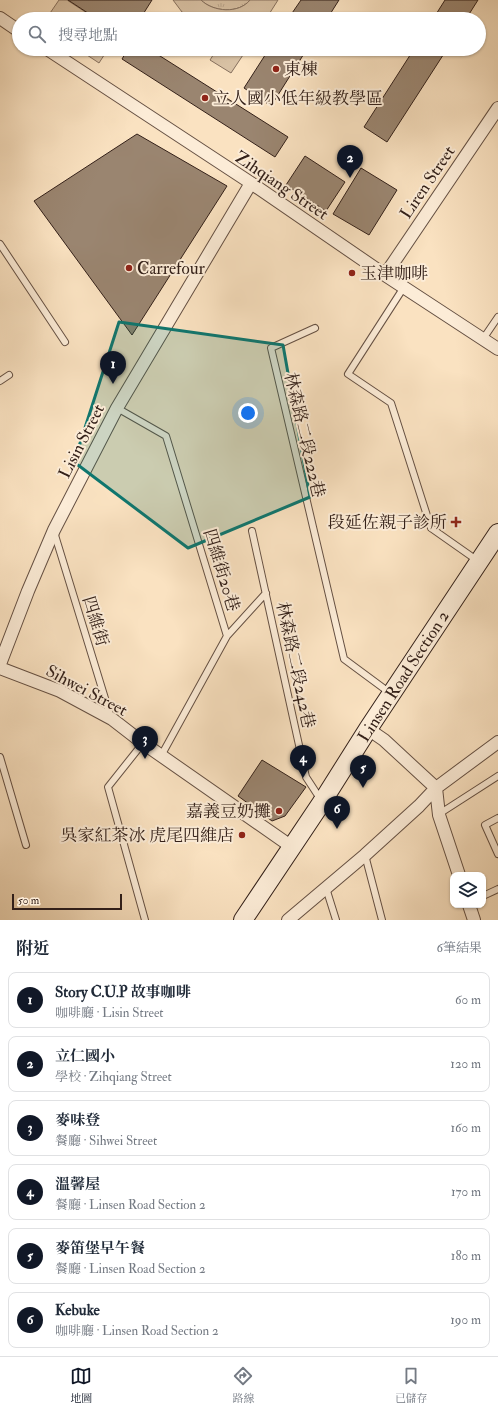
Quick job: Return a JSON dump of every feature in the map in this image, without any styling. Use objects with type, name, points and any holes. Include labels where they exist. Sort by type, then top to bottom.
[{"type":"main road","name":"Linsen Road Section 2","points":[[243,920],[498,533]]},
{"type":"street","points":[[0,18],[12,26]]},
{"type":"street","name":"Zihqiang Street","points":[[58,56],[251,184],[385,276],[498,349]]},
{"type":"street","name":"Liren Street","points":[[385,276],[498,108]]},
{"type":"street","name":"Lisin Street","points":[[0,664],[28,591],[54,530],[117,408],[251,184]]},
{"type":"street","name":"Sihwei Street","points":[[0,668],[60,691],[112,719],[161,756],[292,847]]},
{"type":"street","points":[[368,729],[384,740],[436,788],[439,814],[458,872]]},
{"type":"street","points":[[288,920],[365,855],[419,806],[436,788],[498,742]]},
{"type":"street","points":[[470,908],[474,920]]},
{"type":"lane","points":[[0,244],[65,342]]},
{"type":"lane","points":[[404,287],[348,374],[391,403],[431,528],[479,562]]},
{"type":"lane","points":[[483,339],[498,317]]},
{"type":"lane","name":"林森路二段222巷","points":[[315,328],[271,348],[344,659],[392,694]]},
{"type":"lane","points":[[0,381],[9,376]]},
{"type":"lane","name":"四維街20巷","points":[[117,408],[166,436],[227,636],[161,756]]},
{"type":"lane","name":"四維街","points":[[54,530],[112,719]]},
{"type":"lane","name":"林森路二段242巷","points":[[252,531],[306,777],[322,802]]},
{"type":"lane","points":[[227,636],[266,593]]},
{"type":"lane","points":[[144,743],[108,787],[145,920]]},
{"type":"lane","points":[[0,757],[26,845]]},
{"type":"lane","points":[[439,814],[498,776]]},
{"type":"lane","points":[[498,818],[485,825],[498,854]]},
{"type":"lane","points":[[365,855],[382,920]]},
{"type":"lane","points":[[326,888],[336,920]]},
{"type":"lane","points":[[486,895],[498,889]]},
{"type":"highlighted area","points":[[119,322],[283,345],[310,497],[188,548],[74,462]]},
{"type":"green space","points":[[59,0],[67,0],[85,12],[51,12]]},
{"type":"green space","points":[[173,0],[201,0],[212,7],[226,10],[239,8],[250,0],[278,0],[270,12],[182,12]]},
{"type":"green space","points":[[201,0],[250,0],[239,8],[226,10],[212,7]]},
{"type":"green space","points":[[88,56],[104,56],[99,63]]},
{"type":"green space","points":[[213,56],[242,56],[231,73],[210,60]]},
{"type":"building","points":[[68,0],[152,0],[144,12],[86,12]]},
{"type":"building","name":"東棟","points":[[301,0],[339,0],[331,12],[293,12]]},
{"type":"building","points":[[445,0],[478,0],[470,12],[437,12]]},
{"type":"building","name":"立人國小低年級教學區","points":[[124,56],[160,56],[288,137],[275,157],[122,59]]},
{"type":"building","name":"東棟","points":[[265,56],[303,56],[271,106],[244,88]]},
{"type":"building","points":[[410,56],[442,56],[387,142],[364,127]]},
{"type":"building","name":"Carrefour","points":[[137,134],[227,186],[132,335],[34,201]]},
{"type":"building","points":[[305,156],[345,182],[326,211],[286,185]]},
{"type":"building","points":[[361,168],[397,190],[369,235],[333,214]]},
{"type":"building","points":[[262,760],[306,787],[285,816],[272,821],[238,796]]},
{"type":"place","name":"東棟","points":[[276,69]]},
{"type":"place","name":"立人國小低年級教學區","points":[[205,98]]},
{"type":"place","name":"立仁國小","points":[[350,178]]},
{"type":"place","name":"Carrefour","points":[[129,268]]},
{"type":"place","name":"玉津咖啡","points":[[352,273]]},
{"type":"place","name":"Story C.U.P 故事咖啡","points":[[113,384]]},
{"type":"place","name":"段延佐親子診所","points":[[456,522]]},
{"type":"place","name":"麥味登","points":[[145,759]]},
{"type":"place","name":"溫馨屋","points":[[303,778]]},
{"type":"place","name":"麥笛堡早午餐","points":[[363,788]]},
{"type":"place","name":"嘉義豆奶攤","points":[[279,811]]},
{"type":"place","name":"Kebuke","points":[[337,829]]},
{"type":"place","name":"吳家紅茶冰 虎尾四維店","points":[[242,835]]}]
